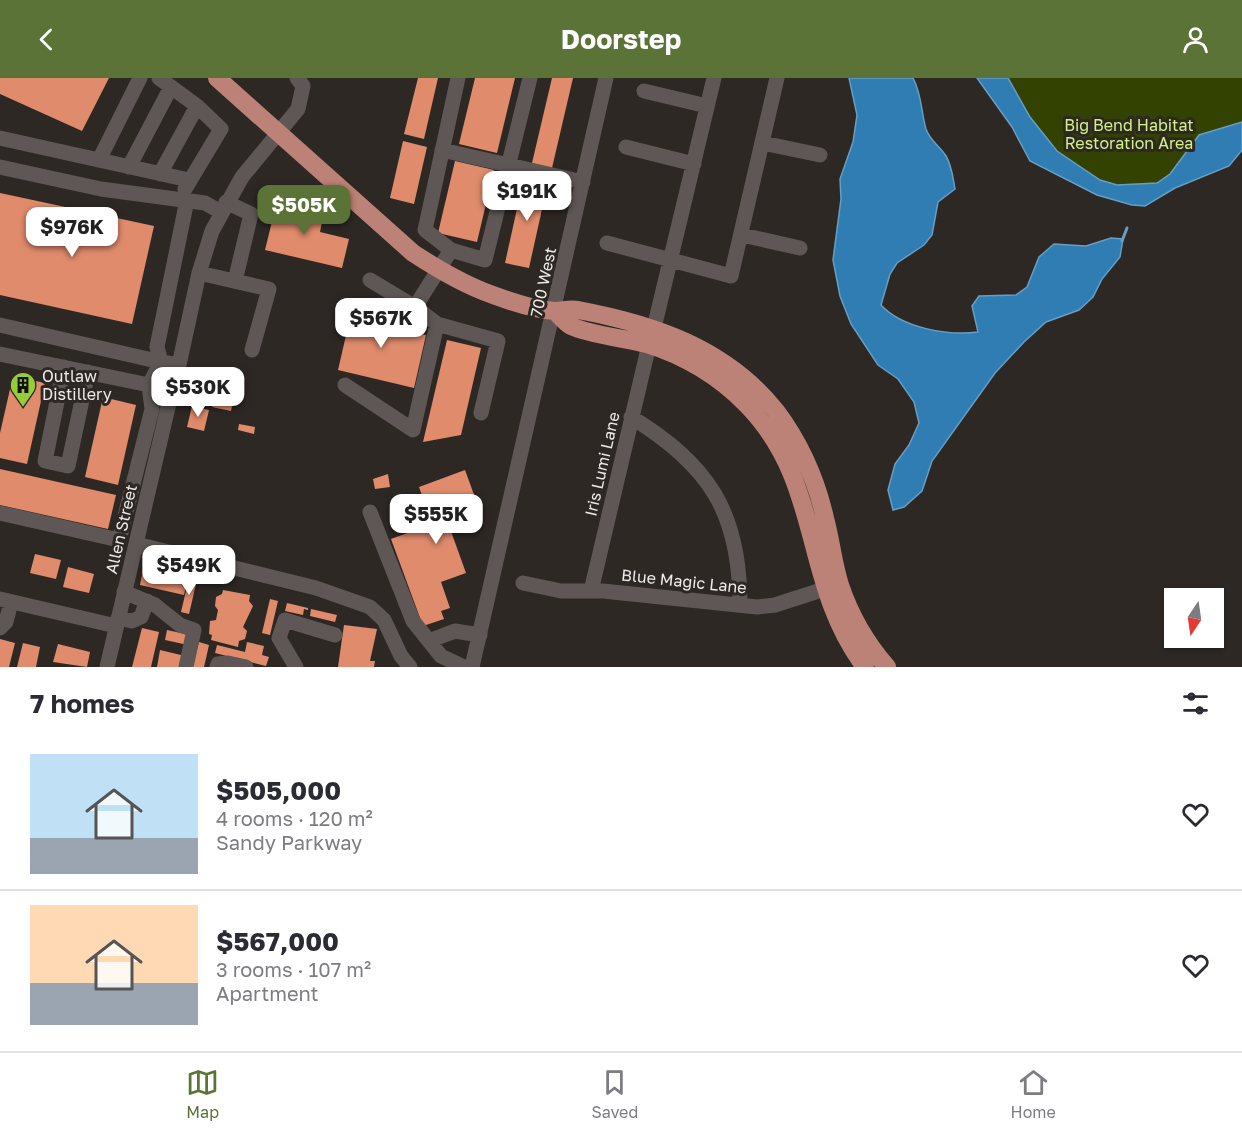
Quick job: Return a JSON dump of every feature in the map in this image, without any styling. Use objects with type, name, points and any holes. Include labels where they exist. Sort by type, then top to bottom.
[{"type":"main road","points":[[217,78],[413,253],[438,270],[493,295],[555,311],[571,326],[651,336],[717,380],[745,403],[768,430],[787,460],[832,587],[843,634],[865,667]]},
{"type":"main road","points":[[832,587],[887,667]]},
{"type":"street","points":[[99,160],[140,78]]},
{"type":"street","points":[[0,325],[179,365],[199,273],[224,207],[242,177],[298,109],[303,86],[297,78]]},
{"type":"street","points":[[458,78],[425,231],[451,250],[485,260],[530,78]]},
{"type":"street","name":"700 West","points":[[472,667],[530,423],[606,78]]},
{"type":"street","name":"Iris Lumi Lane","points":[[591,591],[631,417],[672,261],[714,78]]},
{"type":"street","points":[[607,243],[731,276],[777,78]]},
{"type":"street","points":[[0,513],[119,540],[152,409],[149,385],[161,362],[157,346],[184,200],[189,180],[220,129],[197,106],[165,83],[129,167]]},
{"type":"street","points":[[644,91],[707,106]]},
{"type":"street","points":[[160,174],[197,106]]},
{"type":"street","points":[[0,138],[189,180]]},
{"type":"street","points":[[763,142],[820,155]]},
{"type":"street","points":[[626,147],[694,164]]},
{"type":"street","points":[[442,150],[583,182]]},
{"type":"street","points":[[0,167],[101,189],[204,203],[251,214],[235,281]]},
{"type":"street","points":[[742,235],[801,248]]},
{"type":"street","points":[[415,307],[451,250]]},
{"type":"street","points":[[199,273],[268,289],[252,350]]},
{"type":"street","points":[[370,280],[415,307],[437,324],[498,341],[481,413]]},
{"type":"street","points":[[345,385],[412,430],[437,324]]},
{"type":"street","points":[[58,338],[58,366],[45,461],[68,466],[88,372]]},
{"type":"street","points":[[0,354],[149,385]]},
{"type":"street","name":"Allen Street","points":[[107,667],[170,399]]},
{"type":"street","points":[[631,417],[685,454],[716,494],[729,523],[740,579],[740,605]]},
{"type":"street","points":[[370,512],[413,621],[441,656],[464,667]]},
{"type":"street","points":[[136,544],[316,588],[370,607],[384,620],[401,656],[410,667]]},
{"type":"street","name":"Blue Magic Lane","points":[[523,583],[561,591],[591,591],[740,605],[775,604],[832,587]]},
{"type":"street","points":[[124,592],[147,601],[180,625],[194,630],[186,667]]},
{"type":"street","points":[[0,628],[6,622],[5,600],[117,622],[132,621],[141,617],[147,601]]},
{"type":"street","points":[[296,667],[279,638],[285,620],[334,635]]},
{"type":"street","points":[[429,641],[455,631],[480,635]]},
{"type":"street","points":[[217,667],[218,664],[228,663],[246,667]]},
{"type":"green space","name":"Big Bend Habitat Restoration Area","points":[[995,78],[1242,78],[1242,126],[1172,183],[1128,193],[1070,169]]},
{"type":"water","points":[[849,78],[913,78],[926,129],[950,164],[955,189],[938,202],[932,235],[924,245],[897,263],[890,274],[881,305],[890,313],[926,329],[953,333],[978,332],[972,306],[979,296],[1016,295],[1027,287],[1039,257],[1054,244],[1086,246],[1111,238],[1123,239],[1120,257],[1102,279],[1093,297],[1079,310],[1046,322],[1024,342],[995,373],[932,461],[922,491],[904,507],[893,510],[888,490],[895,464],[909,445],[919,423],[914,402],[898,379],[878,365],[851,324],[840,296],[833,260],[841,199],[840,179],[853,142],[857,115]]},
{"type":"water","points":[[977,78],[1008,78],[1030,117],[1057,151],[1100,180],[1117,185],[1157,183],[1170,174],[1199,135],[1242,122],[1242,150],[1229,166],[1175,188],[1145,206],[1132,205],[1097,195],[1030,161],[1012,127]]},
{"type":"building","points":[[0,78],[109,78],[82,131],[0,94]]},
{"type":"building","points":[[418,78],[438,78],[424,139],[404,134]]},
{"type":"building","points":[[475,78],[515,78],[497,153],[459,144]]},
{"type":"building","points":[[552,78],[573,78],[552,168],[532,163]]},
{"type":"building","points":[[403,141],[427,147],[414,204],[390,198]]},
{"type":"building","points":[[455,161],[494,170],[477,242],[438,233]]},
{"type":"building","points":[[524,177],[548,182],[529,268],[505,263]]},
{"type":"building","points":[[0,193],[154,226],[132,324],[0,295]]},
{"type":"building","points":[[277,201],[324,212],[320,232],[349,239],[342,268],[265,250]]},
{"type":"building","points":[[353,305],[391,313],[388,327],[426,335],[414,388],[338,370]]},
{"type":"building","points":[[447,340],[481,348],[461,435],[423,442]]},
{"type":"building","name":"Outlaw Distillery","points":[[13,376],[45,383],[27,464],[0,458],[0,433]]},
{"type":"building","points":[[214,396],[233,401],[231,411],[212,407]]},
{"type":"building","points":[[103,397],[136,405],[118,485],[85,477]]},
{"type":"building","points":[[192,406],[209,410],[204,431],[187,427]]},
{"type":"building","points":[[239,424],[255,427],[254,434],[238,430]]},
{"type":"building","points":[[0,469],[116,495],[108,529],[0,505]]},
{"type":"building","points":[[465,470],[480,511],[448,523],[466,573],[441,582],[450,608],[441,611],[444,619],[423,626],[391,539],[432,524],[419,487]]},
{"type":"building","points":[[388,474],[390,487],[375,489],[373,479]]},
{"type":"building","points":[[35,554],[61,560],[56,579],[30,573]]},
{"type":"building","points":[[144,565],[189,575],[184,595],[140,585]]},
{"type":"building","points":[[68,567],[94,574],[89,593],[63,587]]},
{"type":"building","points":[[189,578],[197,580],[189,614],[181,612]]},
{"type":"building","points":[[223,590],[250,595],[249,601],[253,606],[243,627],[247,631],[245,639],[239,641],[238,647],[211,640],[212,635],[209,634],[210,621],[216,620],[218,610],[215,606],[216,597],[222,594]]},
{"type":"building","points":[[270,599],[278,601],[270,635],[262,633]]},
{"type":"building","points":[[287,603],[308,608],[308,610],[304,609],[303,615],[285,611]]},
{"type":"building","points":[[311,609],[337,615],[335,622],[310,616]]},
{"type":"building","points":[[344,625],[377,629],[370,661],[375,661],[374,667],[338,667]]},
{"type":"building","points":[[142,628],[159,632],[151,667],[132,667]]},
{"type":"building","points":[[167,630],[190,635],[188,645],[165,640]]},
{"type":"building","points":[[0,639],[15,643],[9,667],[0,667]]},
{"type":"building","points":[[199,642],[209,645],[204,667],[192,667]]},
{"type":"building","points":[[247,642],[264,646],[262,655],[269,657],[266,666],[215,653],[217,645],[245,652]]},
{"type":"building","points":[[23,643],[40,647],[36,667],[17,667]]},
{"type":"building","points":[[58,644],[90,652],[87,667],[53,662]]},
{"type":"building","points":[[160,650],[185,656],[183,667],[157,667]]},
{"type":"waterway","points":[[1122,241],[1127,228]]},
{"type":"place","name":"Outlaw Distillery","points":[[23,408]]}]
